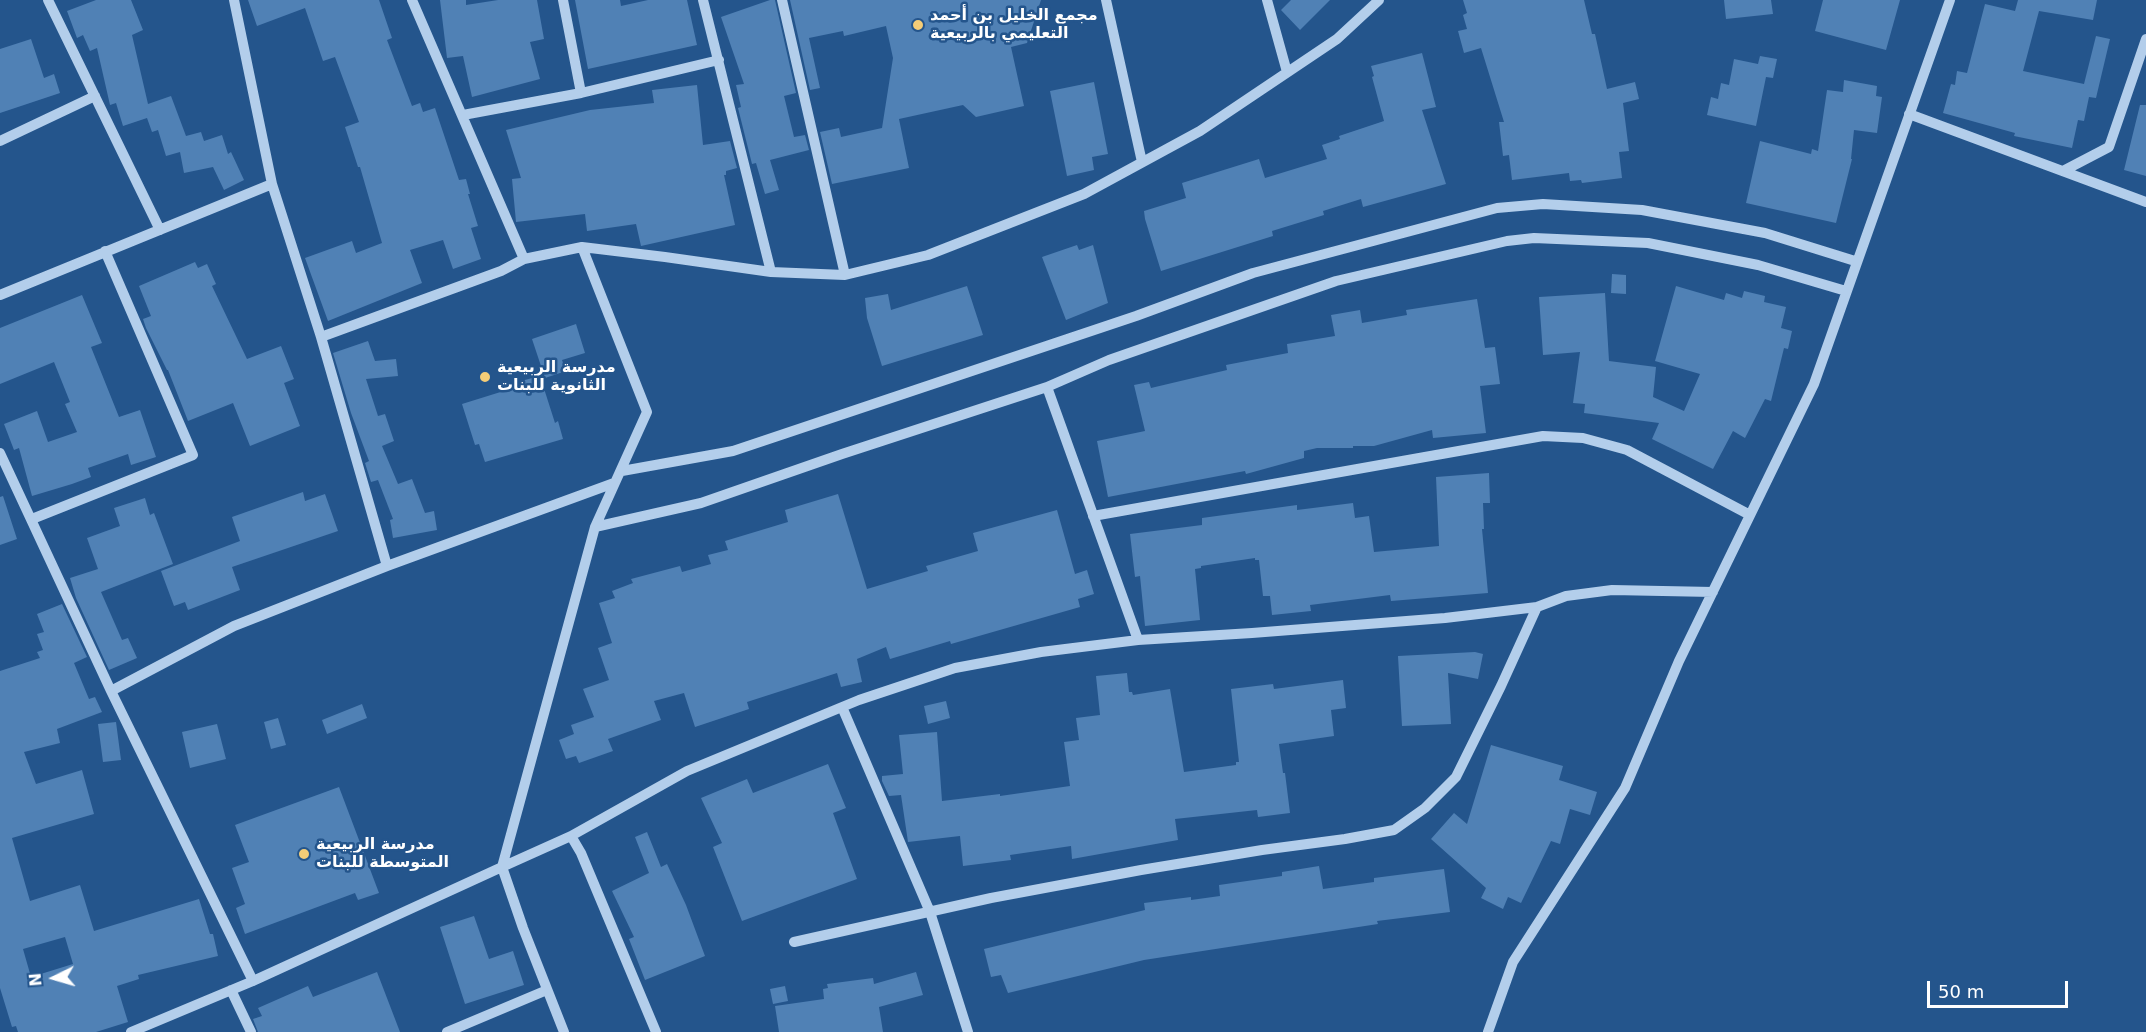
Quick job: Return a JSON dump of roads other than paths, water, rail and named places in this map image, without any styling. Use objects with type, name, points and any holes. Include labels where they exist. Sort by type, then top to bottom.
[{"type":"street","points":[[48,0],[160,230]]},
{"type":"street","points":[[234,0],[272,184],[321,337],[387,566]]},
{"type":"street","points":[[412,0],[524,259]]},
{"type":"street","points":[[563,0],[581,93]]},
{"type":"street","points":[[703,0],[771,272]]},
{"type":"street","points":[[782,0],[845,275]]},
{"type":"street","points":[[1106,0],[1142,162]]},
{"type":"street","points":[[1267,0],[1287,72]]},
{"type":"street","points":[[321,337],[501,271],[524,259],[582,247],[665,256],[771,272],[845,275],[928,255],[1084,194],[1200,130],[1337,39],[1379,0]]},
{"type":"street","points":[[1488,1032],[1513,962],[1624,789],[1679,661],[1814,384],[1950,0]]},
{"type":"street","points":[[2063,171],[2109,147],[2146,39]]},
{"type":"street","points":[[463,115],[581,93],[719,60]]},
{"type":"street","points":[[0,141],[95,96]]},
{"type":"street","points":[[1909,114],[2146,202]]},
{"type":"street","points":[[0,295],[272,184]]},
{"type":"street","points":[[622,471],[733,451],[1136,316],[1253,273],[1497,208],[1543,204],[1642,210],[1765,233],[1856,261]]},
{"type":"street","points":[[595,527],[701,503],[1047,387],[1109,360],[1336,281],[1507,241],[1534,238],[1648,243],[1758,265],[1846,291]]},
{"type":"street","points":[[564,1032],[502,867],[595,527],[647,412],[582,247]]},
{"type":"street","points":[[32,519],[193,455],[105,251]]},
{"type":"street","points":[[1047,387],[1138,640]]},
{"type":"street","points":[[1093,516],[1543,436],[1583,438],[1627,450],[1750,515]]},
{"type":"street","points":[[0,453],[111,691],[253,981]]},
{"type":"street","points":[[111,691],[234,626],[387,566],[615,483]]},
{"type":"street","points":[[131,1032],[253,981],[571,836],[687,771],[842,707],[955,668],[1041,652],[1138,640],[1445,618],[1537,607],[1566,596],[1612,590],[1713,592]]},
{"type":"street","points":[[794,942],[991,898],[1141,870],[1394,830],[1425,808],[1456,777],[1537,607]]},
{"type":"street","points":[[842,707],[930,912],[968,1032]]},
{"type":"street","points":[[571,836],[581,853],[656,1032]]},
{"type":"street","points":[[231,990],[251,1032]]},
{"type":"street","points":[[447,1032],[547,990]]},
{"type":"place","name":"مجمع الخليل بن أحمد التعليمي بالربيعية","points":[[918,25]]},
{"type":"place","name":"مدرسة الربيعية الثانوية للبنات","points":[[485,377]]},
{"type":"place","name":"مدرسة الربيعية المتوسطة للبنات","points":[[304,854]]}]
